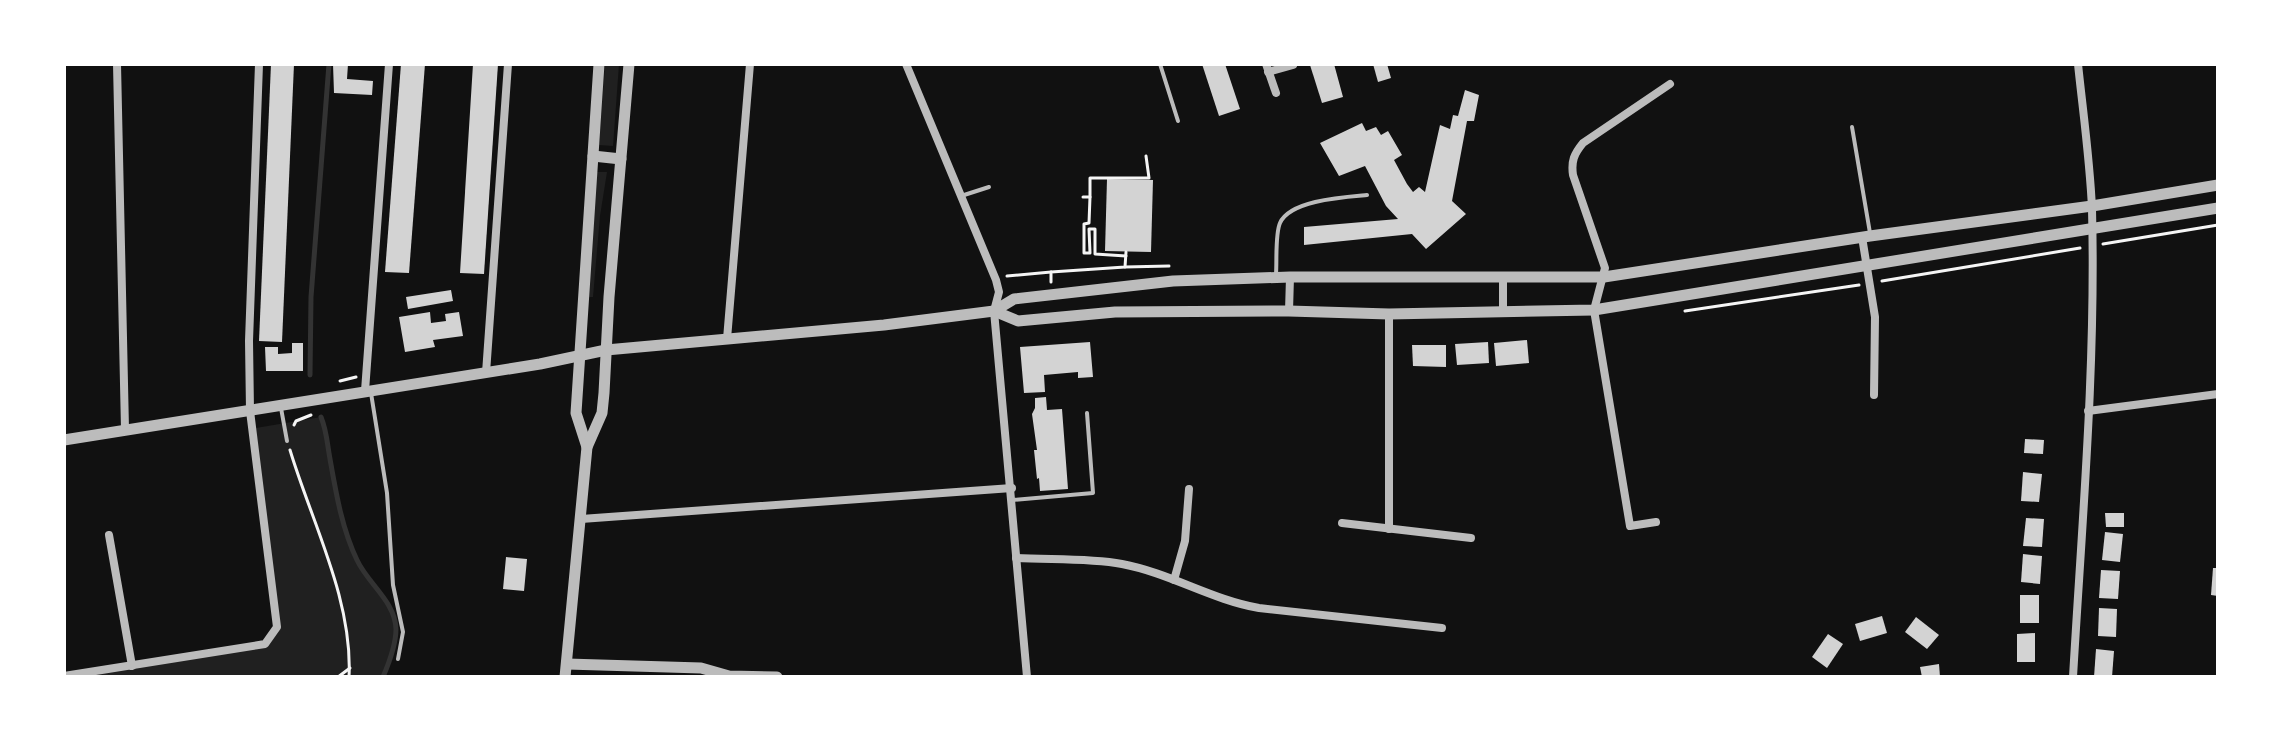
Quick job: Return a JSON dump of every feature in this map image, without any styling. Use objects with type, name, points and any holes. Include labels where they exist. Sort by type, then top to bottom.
[{"type":"street","points":[[117,64],[125,429]]},
{"type":"street","points":[[64,676],[265,644],[277,627],[250,411],[249,341],[259,64]]},
{"type":"street","points":[[368,391],[389,64]]},
{"type":"street","points":[[486,373],[508,64]]},
{"type":"street","points":[[587,447],[576,413],[599,64]]},
{"type":"street","points":[[565,677],[587,447],[602,413],[629,64]]},
{"type":"street","points":[[727,339],[750,64]]},
{"type":"street","points":[[906,64],[999,292],[994,311],[1027,677]]},
{"type":"street","points":[[2073,677],[2088,411],[2092,228],[2078,64]]},
{"type":"street","points":[[1276,93],[1267,68],[1293,65]]},
{"type":"street","points":[[1656,522],[1630,526],[1594,310],[1605,268],[1573,175],[1572,163],[1583,143],[1670,84]]},
{"type":"street","points":[[593,156],[621,159]]},
{"type":"street","points":[[64,440],[540,364],[578,354],[884,325],[994,311],[1014,299],[1052,293],[1173,281],[1290,277],[1604,277],[2218,185]]},
{"type":"street","points":[[994,311],[1018,321],[1115,312],[1389,314],[1594,310],[2218,208]]},
{"type":"street","points":[[1866,236],[1875,317],[1874,395]]},
{"type":"street","points":[[1289,311],[1290,277]]},
{"type":"street","points":[[1503,278],[1503,312]]},
{"type":"street","points":[[1389,314],[1389,529]]},
{"type":"street","points":[[2088,411],[2218,394]]},
{"type":"street","points":[[581,519],[1012,488]]},
{"type":"street","points":[[1174,580],[1185,541],[1189,489]]},
{"type":"street","points":[[1342,523],[1471,538]]},
{"type":"street","points":[[109,535],[132,666]]},
{"type":"street","points":[[1016,558],[1122,564],[1174,580],[1231,603],[1442,628]]},
{"type":"street","points":[[567,664],[651,671],[701,668],[726,676],[777,677]]},
{"type":"lane","points":[[1160,64],[1178,121]]},
{"type":"lane","points":[[1852,127],[1866,236]]},
{"type":"lane","points":[[961,196],[989,187]]},
{"type":"lane","points":[[1276,278],[1279,223],[1289,213],[1320,200],[1367,195]]},
{"type":"lane","points":[[368,391],[387,493],[393,585],[403,632],[398,659]]},
{"type":"lane","points":[[280,406],[287,441]]},
{"type":"lane","points":[[1012,500],[1093,493],[1087,413]]},
{"type":"path","points":[[1126,256],[1095,254],[1095,226],[1089,226],[1090,178],[1149,178],[1146,156]]},
{"type":"path","points":[[1083,197],[1090,197]]},
{"type":"path","points":[[1089,223],[1084,224],[1084,253],[1090,253],[1089,229],[1095,229]]},
{"type":"path","points":[[996,280],[1011,274],[1051,272]]},
{"type":"path","points":[[311,416],[296,421],[287,441],[343,610],[350,643],[349,677]]},
{"type":"path","points":[[338,677],[350,668]]},
{"type":"shaded area","points":[[605,64],[619,64],[613,146],[599,145]]},
{"type":"shaded area","points":[[596,172],[607,172],[593,297],[588,297]]},
{"type":"shaded area","points":[[321,417],[347,536],[362,569],[386,601],[394,619],[395,641],[383,677],[64,677],[265,644],[277,627],[256,428]]},
{"type":"building","points":[[271,64],[294,64],[282,342],[259,341]]},
{"type":"building","points":[[333,64],[348,64],[347,79],[373,81],[372,95],[334,93]]},
{"type":"building","points":[[401,64],[425,64],[409,273],[385,272]]},
{"type":"building","points":[[473,64],[498,64],[484,274],[460,273]]},
{"type":"building","points":[[1202,64],[1225,64],[1240,109],[1219,116]]},
{"type":"building","points":[[1334,64],[1343,97],[1322,103],[1310,65]]},
{"type":"building","points":[[1373,64],[1387,64],[1391,78],[1378,82]]},
{"type":"building","points":[[1465,90],[1479,95],[1474,121],[1467,121],[1452,201],[1466,214],[1426,249],[1412,234],[1304,245],[1304,227],[1398,219],[1386,206],[1365,166],[1339,176],[1320,143],[1362,123],[1366,131],[1376,127],[1381,135],[1388,131],[1402,155],[1394,160],[1407,184],[1413,192],[1419,187],[1425,192],[1440,125],[1450,129],[1453,115],[1458,116]]},
{"type":"building","points":[[1107,179],[1153,180],[1151,252],[1105,251]]},
{"type":"building","points":[[451,290],[453,301],[408,309],[406,297]]},
{"type":"building","points":[[430,312],[431,323],[446,321],[445,314],[459,312],[463,336],[433,340],[435,347],[405,352],[399,317]]},
{"type":"building","points":[[1527,340],[1529,363],[1496,366],[1494,343]]},
{"type":"building","points":[[1090,342],[1093,377],[1078,378],[1078,372],[1044,375],[1045,392],[1024,393],[1020,347]]},
{"type":"building","points":[[1488,342],[1489,363],[1457,365],[1455,344]]},
{"type":"building","points":[[292,343],[303,343],[303,371],[266,371],[265,347],[278,347],[278,354],[292,353]]},
{"type":"building","points":[[1412,345],[1446,345],[1446,367],[1413,366]]},
{"type":"building","points":[[1046,397],[1047,410],[1062,409],[1068,489],[1040,491],[1037,479],[1032,414],[1035,398]]},
{"type":"building","points":[[2025,439],[2044,440],[2043,454],[2024,453]]},
{"type":"building","points":[[2023,472],[2042,474],[2039,502],[2021,501]]},
{"type":"building","points":[[2105,513],[2124,513],[2124,527],[2106,527]]},
{"type":"building","points":[[2026,518],[2044,519],[2042,547],[2023,546]]},
{"type":"building","points":[[2105,532],[2123,534],[2120,562],[2102,560]]},
{"type":"building","points":[[2023,554],[2042,556],[2040,584],[2021,582]]},
{"type":"building","points":[[506,557],[527,559],[524,591],[503,589]]},
{"type":"building","points":[[2213,568],[2218,568],[2218,596],[2211,595]]},
{"type":"building","points":[[2101,570],[2120,571],[2118,599],[2099,598]]},
{"type":"building","points":[[2020,595],[2039,595],[2039,623],[2020,623]]},
{"type":"building","points":[[2099,608],[2117,609],[2116,637],[2098,636]]},
{"type":"building","points":[[1882,616],[1887,633],[1860,641],[1855,624]]},
{"type":"building","points":[[1916,617],[1939,635],[1927,649],[1905,632]]},
{"type":"building","points":[[2035,633],[2035,662],[2017,662],[2017,634]]},
{"type":"building","points":[[1828,634],[1843,644],[1827,668],[1812,657]]},
{"type":"building","points":[[2096,649],[2114,651],[2112,677],[2094,677]]},
{"type":"building","points":[[1939,664],[1940,677],[1922,677],[1920,667]]},
{"type":"waterway","points":[[310,375],[311,297],[329,64]]},
{"type":"waterway","points":[[321,417],[347,536],[362,569],[386,601],[394,619],[395,641],[383,677]]}]
